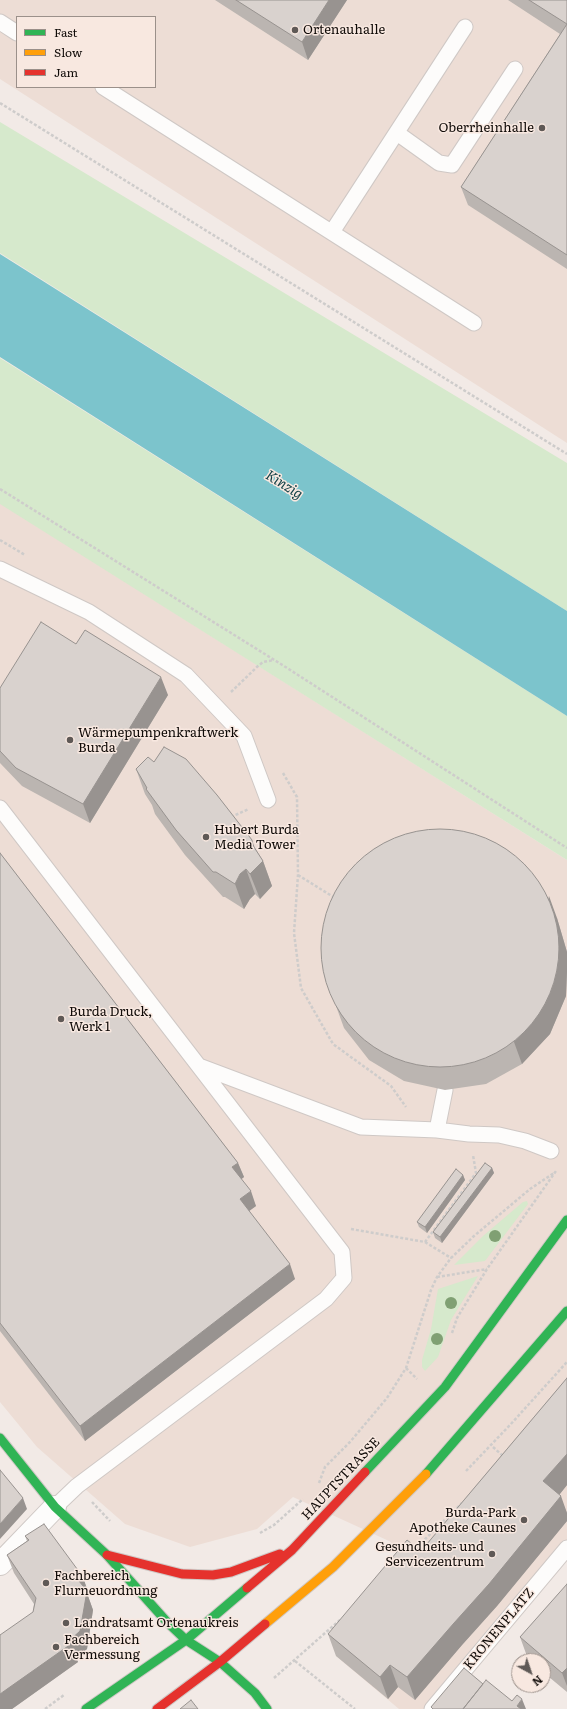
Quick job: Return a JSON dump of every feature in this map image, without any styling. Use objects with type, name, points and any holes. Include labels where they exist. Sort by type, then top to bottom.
[{"type":"main road","name":"HAUPTSTRASSE","points":[[86,1709],[186,1640],[292,1550],[445,1387],[565,1224]]},
{"type":"main road","points":[[157,1709],[220,1662],[333,1567],[435,1465],[567,1311]]},
{"type":"main road","points":[[0,1438],[55,1507],[107,1555],[167,1622],[186,1640],[220,1662],[255,1693],[267,1709]]},
{"type":"main road","points":[[107,1555],[182,1574],[213,1575],[231,1572],[292,1550]]},
{"type":"street","points":[[0,1564],[55,1507]]},
{"type":"lane","points":[[0,22],[16,32]]},
{"type":"lane","points":[[332,232],[465,27]]},
{"type":"lane","points":[[397,133],[439,163],[452,165],[515,69]]},
{"type":"lane","points":[[105,88],[474,323]]},
{"type":"lane","points":[[0,569],[89,612],[186,675],[244,736],[268,800]]},
{"type":"lane","points":[[0,808],[342,1252],[344,1278],[326,1299],[77,1486],[55,1507]]},
{"type":"lane","points":[[199,1066],[361,1127],[437,1130],[469,1134],[498,1135],[525,1141],[551,1151]]},
{"type":"lane","points":[[437,1130],[445,1090]]},
{"type":"lane","name":"KRONENPLATZ","points":[[432,1709],[567,1548]]},
{"type":"path","points":[[0,103],[567,454]]},
{"type":"path","points":[[0,489],[274,660],[567,848]]},
{"type":"path","points":[[0,540],[27,556]]},
{"type":"path","points":[[226,695],[235,690],[263,662],[274,660]]},
{"type":"path","points":[[282,772],[297,797],[298,875],[294,933],[301,988],[333,1044],[391,1086],[406,1105],[406,1129]]},
{"type":"path","points":[[298,875],[341,901]]},
{"type":"path","points":[[425,1242],[476,1173],[469,1134]]},
{"type":"path","points":[[322,1482],[318,1486],[325,1467],[350,1442],[387,1398],[406,1368],[431,1290],[437,1277],[451,1258],[474,1236],[530,1189],[556,1171],[487,1269],[458,1318],[450,1337]]},
{"type":"path","points":[[319,1223],[425,1242],[451,1258]]},
{"type":"path","points":[[437,1277],[487,1269]]},
{"type":"path","points":[[406,1368],[418,1380]]},
{"type":"path","points":[[493,1447],[507,1459]]},
{"type":"path","points":[[77,1486],[115,1526]]},
{"type":"path","points":[[412,1551],[462,1502]]},
{"type":"path","points":[[255,1693],[283,1672],[342,1618]]},
{"type":"path","points":[[295,1660],[355,1709]]},
{"type":"shaded area","points":[[0,0],[567,0],[567,443],[0,79]]},
{"type":"shaded area","points":[[0,503],[567,860],[567,1560],[433,1709],[399,1709],[336,1656],[415,1562],[389,1541],[293,1497],[257,1529],[190,1547],[125,1524],[37,1447],[0,1402]]},
{"type":"green space","points":[[0,122],[567,463],[567,611],[0,253]]},
{"type":"green space","points":[[0,358],[567,716],[567,860],[0,504]]},
{"type":"green space","points":[[527,1201],[528,1204],[485,1261],[454,1265],[483,1236],[523,1202]]},
{"type":"green space","points":[[478,1276],[451,1320],[438,1357],[425,1371],[422,1367],[422,1360],[431,1329],[438,1289]]},
{"type":"water","name":"Kinzig","points":[[0,254],[567,611],[567,716],[0,357]]},
{"type":"building","points":[[236,0],[329,0],[302,42]]},
{"type":"building","points":[[529,0],[567,0],[567,24]]},
{"type":"building","name":"Oberrheinhalle","points":[[567,24],[567,255],[461,187]]},
{"type":"building","name":"Wärmepumpenkraftwerk Burda","points":[[41,622],[76,644],[85,630],[161,677],[83,804],[16,768],[0,751],[0,688]]},
{"type":"building","name":"Hubert Burda Media Tower","points":[[164,747],[186,759],[217,795],[252,840],[252,844],[263,861],[250,874],[246,869],[240,874],[235,884],[216,872],[213,872],[176,830],[146,789],[147,788],[136,769],[148,757],[154,762]]},
{"type":"building","points":[[440,829],[463,831],[486,838],[506,849],[524,864],[539,882],[550,902],[557,925],[559,948],[557,971],[550,994],[539,1014],[524,1032],[506,1047],[486,1058],[463,1065],[440,1067],[417,1065],[394,1058],[374,1047],[356,1032],[341,1014],[330,994],[323,971],[321,948],[323,925],[330,902],[341,882],[356,864],[374,849],[394,838],[417,831]]},
{"type":"building","name":"Burda Druck, Werk 1","points":[[0,853],[238,1163],[232,1167],[251,1191],[240,1199],[290,1264],[80,1426],[0,1323]]},
{"type":"building","points":[[485,1163],[492,1168],[440,1237],[433,1232]]},
{"type":"building","points":[[456,1169],[463,1175],[425,1227],[417,1222]]},
{"type":"building","name":"Gesundheits- und Servicezentrum","points":[[567,1378],[567,1454],[543,1481],[561,1496],[489,1584],[407,1677],[390,1665],[380,1677],[328,1634],[407,1540],[421,1551]]},
{"type":"building","points":[[0,1470],[23,1498],[0,1524]]},
{"type":"building","name":"Landratsamt Ortenaukreis","points":[[44,1524],[83,1577],[79,1581],[87,1591],[80,1631],[69,1641],[71,1644],[0,1694],[0,1635],[33,1612],[36,1598],[7,1555],[29,1540],[25,1536]]},
{"type":"building","points":[[567,1584],[567,1668],[562,1673],[551,1664],[551,1653],[539,1653],[520,1637]]},
{"type":"building","points":[[464,1668],[483,1684],[463,1709],[433,1709],[431,1707]]},
{"type":"building","points":[[486,1680],[512,1701],[517,1695],[522,1699],[517,1706],[521,1709],[463,1709]]},
{"type":"building","points":[[191,1700],[198,1709],[180,1709]]},
{"type":"traffic: fast","points":[[365,1472],[445,1387],[567,1220]]},
{"type":"traffic: fast","points":[[426,1474],[567,1311]]},
{"type":"traffic: fast","points":[[0,1438],[55,1507],[107,1555],[167,1622],[186,1640],[220,1662],[255,1693],[267,1709]]},
{"type":"traffic: fast","points":[[86,1709],[186,1640],[247,1588]]},
{"type":"traffic: slow","points":[[265,1624],[333,1567],[426,1474]]},
{"type":"traffic: jam","points":[[247,1588],[292,1550],[365,1472]]},
{"type":"traffic: jam","points":[[107,1555],[182,1574],[213,1575],[231,1572],[280,1554]]},
{"type":"traffic: jam","points":[[157,1709],[220,1662],[265,1624]]},
{"type":"place","name":"Ortenauhalle","points":[[295,30]]},
{"type":"place","name":"Oberrheinhalle","points":[[542,128]]},
{"type":"place","name":"Wärmepumpenkraftwerk Burda","points":[[70,740]]},
{"type":"place","name":"Hubert Burda Media Tower","points":[[206,837]]},
{"type":"place","name":"Burda Druck, Werk 1","points":[[61,1019]]},
{"type":"place","name":"Burda-Park Apotheke Caunes","points":[[524,1520]]},
{"type":"place","name":"Gesundheits- und Servicezentrum","points":[[492,1554]]},
{"type":"place","name":"Fachbereich Flurneuordnung","points":[[46,1583]]},
{"type":"place","name":"Landratsamt Ortenaukreis","points":[[66,1623]]},
{"type":"place","name":"Fachbereich Vermessung","points":[[56,1647]]}]
